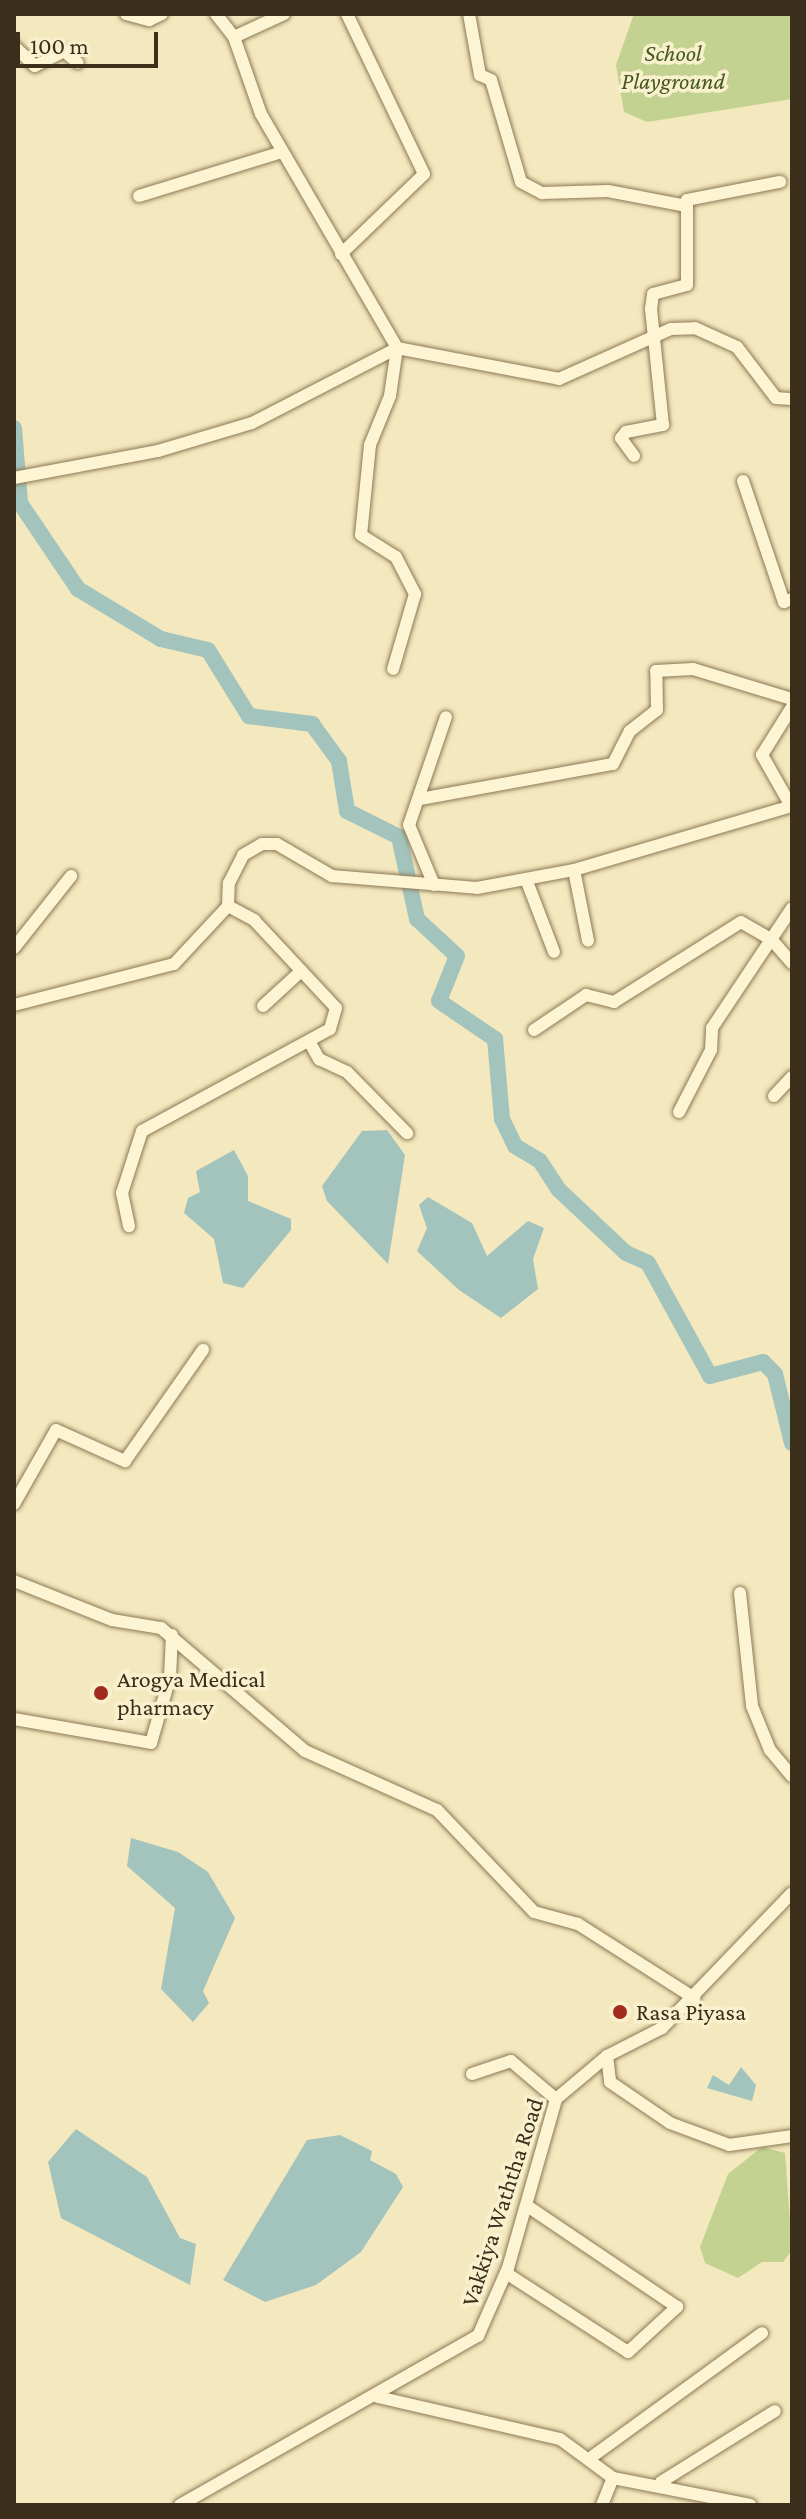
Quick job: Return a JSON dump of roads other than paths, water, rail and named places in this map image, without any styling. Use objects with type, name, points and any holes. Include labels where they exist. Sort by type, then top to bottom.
[{"type":"street","points":[[126,14],[149,20],[162,14]]},
{"type":"street","points":[[216,14],[234,37],[282,152],[397,348],[390,396],[370,445],[361,535],[396,557],[415,594],[393,669]]},
{"type":"street","points":[[234,37],[284,14]]},
{"type":"street","points":[[341,254],[424,174],[347,14]]},
{"type":"street","points":[[469,14],[480,75],[491,80],[521,182],[542,193],[608,191],[687,206]]},
{"type":"street","points":[[14,46],[35,66],[64,51],[78,63]]},
{"type":"street","points":[[139,196],[282,152]]},
{"type":"street","points":[[634,456],[621,438],[626,432],[663,425],[653,294],[687,285],[687,206],[691,195],[780,182]]},
{"type":"street","points":[[18,477],[158,451],[252,423],[397,348],[559,379],[671,329],[714,331],[776,398],[792,399]]},
{"type":"street","points":[[743,481],[784,602],[792,599]]},
{"type":"street","points":[[420,799],[613,764],[630,731],[657,710],[656,671],[693,669],[792,699]]},
{"type":"street","points":[[14,1005],[174,964],[228,906],[229,883],[243,855],[262,844],[277,844],[332,876],[404,886],[477,888],[574,870],[792,807],[762,755],[792,707]]},
{"type":"street","points":[[428,885],[409,825],[446,717]]},
{"type":"street","points":[[574,870],[588,941]]},
{"type":"street","points":[[14,948],[71,876]]},
{"type":"street","points":[[526,879],[554,952]]},
{"type":"street","points":[[129,1226],[122,1193],[142,1131],[309,1041],[338,1020],[336,1008],[254,920],[228,906]]},
{"type":"street","points":[[679,1112],[711,1050],[712,1028],[792,910]]},
{"type":"street","points":[[534,1030],[586,995],[614,1002],[741,922],[771,939],[792,963]]},
{"type":"street","points":[[263,1006],[301,971]]},
{"type":"street","points":[[309,1041],[319,1059],[347,1072],[407,1133]]},
{"type":"street","points":[[774,1096],[792,1077]]},
{"type":"street","points":[[14,1504],[56,1430],[125,1461],[203,1350]]},
{"type":"street","points":[[14,1581],[172,1635],[305,1751],[437,1810],[534,1912],[578,1924],[694,1998]]},
{"type":"street","points":[[740,1593],[752,1706],[770,1750],[792,1776]]},
{"type":"street","points":[[14,1719],[151,1743],[170,1677],[172,1635]]},
{"type":"street","name":"Vakkiya Waththa Road","points":[[180,2505],[378,2397],[478,2336],[506,2273],[556,2099],[607,2056],[662,2028],[792,1893]]},
{"type":"street","points":[[607,2056],[610,2082],[670,2123],[729,2145],[792,2136]]},
{"type":"street","points":[[472,2074],[511,2061],[556,2099]]},
{"type":"street","points":[[506,2273],[628,2352],[677,2307],[527,2206]]},
{"type":"street","points":[[593,2456],[762,2333]]},
{"type":"street","points":[[378,2397],[560,2439],[593,2456],[613,2478],[661,2482],[750,2505]]},
{"type":"street","points":[[661,2482],[775,2411]]},
{"type":"street","points":[[602,2505],[613,2478]]},
{"type":"water","points":[[387,1130],[405,1155],[388,1264],[327,1201],[322,1186],[362,1131]]},
{"type":"water","points":[[234,1150],[248,1176],[248,1201],[291,1219],[291,1230],[243,1288],[223,1283],[214,1239],[184,1213],[188,1198],[200,1192],[196,1171]]},
{"type":"water","points":[[428,1197],[472,1223],[487,1256],[528,1221],[544,1228],[533,1259],[538,1289],[501,1318],[459,1290],[417,1251],[427,1228],[419,1205]]},
{"type":"water","points":[[131,1838],[178,1852],[208,1872],[235,1918],[203,1991],[209,2003],[193,2022],[161,1989],[175,1908],[127,1866]]},
{"type":"water","points":[[741,2067],[756,2085],[752,2101],[707,2088],[713,2075],[729,2085]]},
{"type":"water","points":[[76,2129],[147,2177],[180,2238],[196,2244],[190,2285],[61,2218],[48,2162]]},
{"type":"water","points":[[340,2135],[372,2151],[370,2160],[396,2174],[403,2187],[361,2252],[316,2285],[265,2302],[223,2280],[307,2140]]},
{"type":"waterway","points":[[14,428],[20,503],[78,589],[161,639],[208,650],[249,716],[312,724],[339,761],[347,811],[399,837],[417,919],[457,956],[439,1001],[495,1039],[502,1119],[515,1146],[540,1161],[558,1189],[626,1253],[648,1263],[710,1376],[763,1362],[775,1374],[792,1443]]},
{"type":"place","name":"Arogya Medical pharmacy","points":[[101,1693]]},
{"type":"place","name":"Rasa Piyasa","points":[[620,2012]]},
{"type":"park label","name":"School Playground","points":[[673,67]]}]
